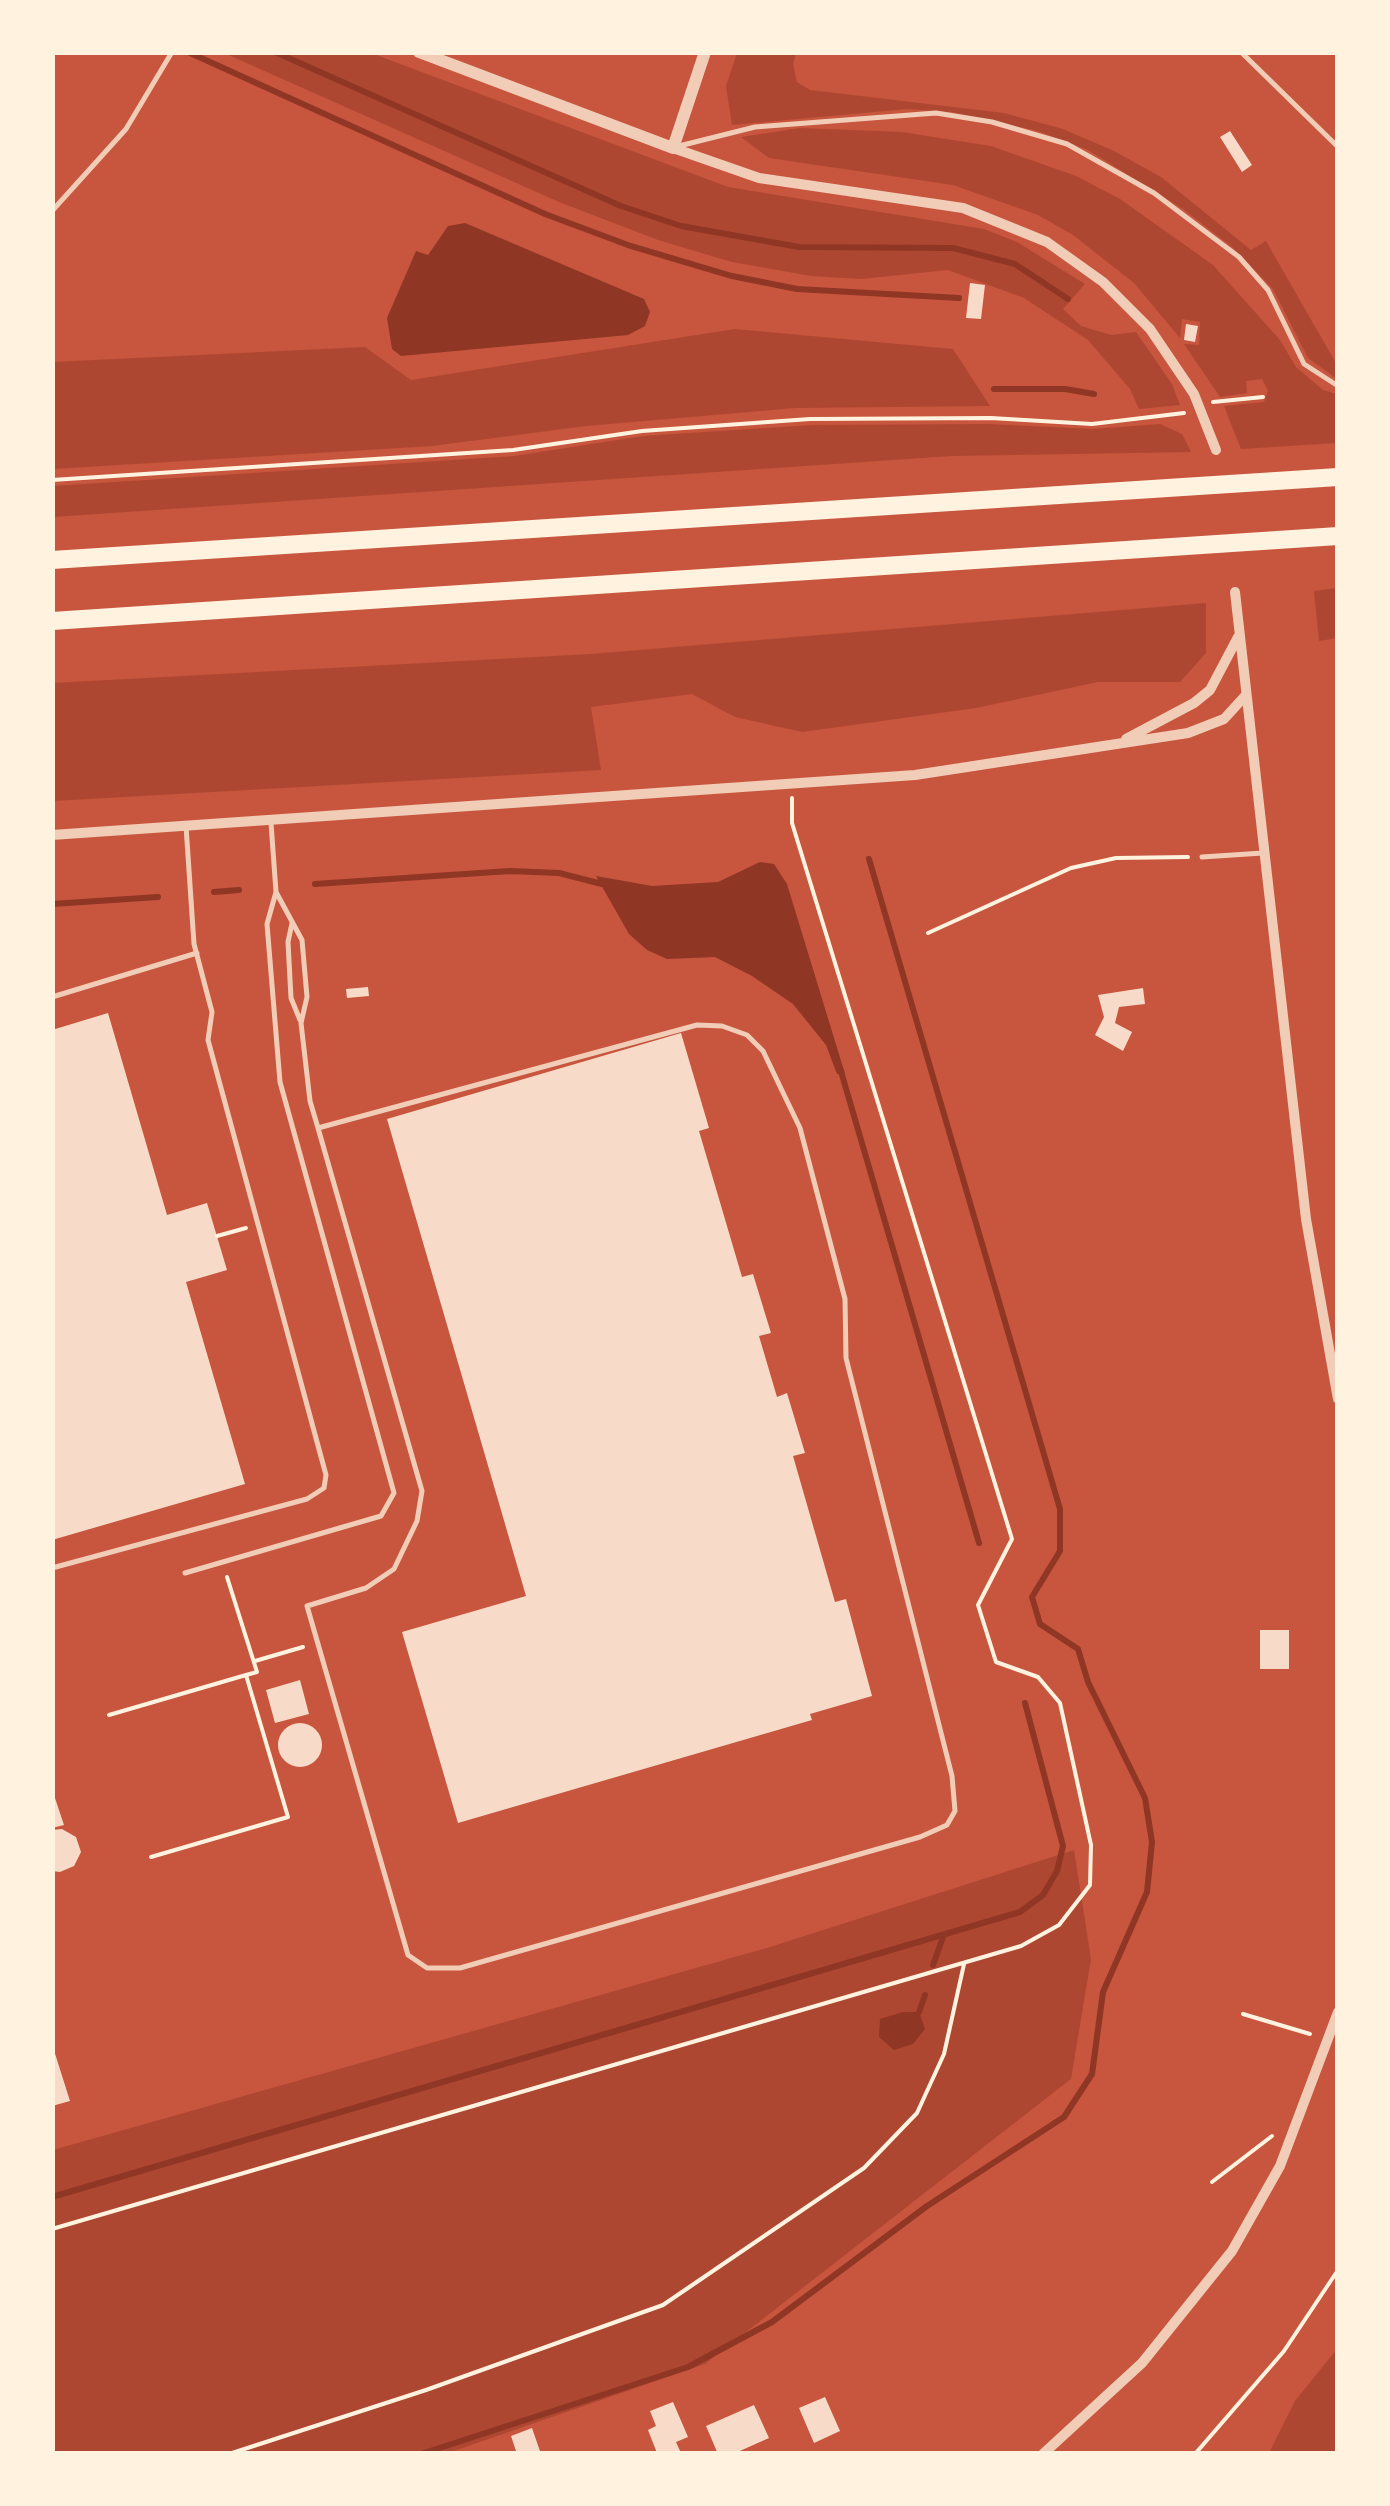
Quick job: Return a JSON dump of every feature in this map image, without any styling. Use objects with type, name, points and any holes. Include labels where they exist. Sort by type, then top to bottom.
[{"type":"highway","points":[[52,560],[1338,478]]},
{"type":"highway","points":[[52,621],[1338,536]]},
{"type":"street","points":[[419,52],[760,178],[963,208],[1024,230],[1072,258],[1125,302],[1171,359],[1201,412],[1216,450]]},
{"type":"street","points":[[672,148],[705,52]]},
{"type":"street","points":[[1235,592],[1306,1219],[1338,1399]]},
{"type":"street","points":[[1116,744],[1194,703],[1210,690],[1238,636]]},
{"type":"street","points":[[52,835],[932,772],[1200,730],[1224,718],[1245,696]]},
{"type":"street","points":[[1043,2454],[1142,2363],[1211,2280],[1267,2192],[1295,2130],[1338,2012]]},
{"type":"lane","points":[[1241,52],[1338,147]]},
{"type":"lane","points":[[52,211],[126,129],[171,55]]},
{"type":"lane","points":[[672,148],[754,127],[936,113],[992,122],[1067,144],[1110,164],[1168,202],[1239,257],[1268,290],[1304,364],[1338,386]]},
{"type":"lane","points":[[185,1573],[381,1516],[394,1493],[280,1082],[268,924],[276,892],[271,820]]},
{"type":"lane","points":[[52,1568],[307,1499],[324,1488],[326,1475],[208,1040],[212,1012],[198,953],[186,826]]},
{"type":"lane","points":[[1202,857],[1265,853]]},
{"type":"lane","points":[[276,892],[302,940],[307,997],[301,1023]]},
{"type":"lane","points":[[293,922],[288,942],[291,998],[301,1023],[307,1082],[318,1128],[422,1491],[417,1521],[394,1568],[366,1588],[307,1606],[404,1948],[412,1959],[427,1968],[460,1968],[920,1837],[947,1826],[955,1810],[936,1710],[846,1358],[845,1298],[800,1128],[763,1051],[747,1035],[722,1026],[698,1024],[318,1128]]},
{"type":"lane","points":[[52,996],[198,953]]},
{"type":"path","points":[[1214,402],[1263,397]]},
{"type":"path","points":[[52,480],[513,450],[642,431],[810,419],[991,418],[1092,424],[1201,412]]},
{"type":"path","points":[[52,2228],[1021,1946],[1059,1925],[1090,1884],[1090,1845],[1060,1703],[1038,1677],[996,1662],[978,1605],[1012,1539],[792,823],[793,784]]},
{"type":"path","points":[[928,933],[1071,868],[1116,858],[1202,857]]},
{"type":"path","points":[[217,1236],[260,1224]]},
{"type":"path","points":[[109,1715],[257,1672],[222,1562]]},
{"type":"path","points":[[254,1661],[318,1643]]},
{"type":"path","points":[[151,1857],[288,1817],[246,1675]]},
{"type":"path","points":[[229,2454],[426,2390],[663,2305],[864,2168],[917,2113],[944,2054],[964,1963]]},
{"type":"path","points":[[1243,2014],[1329,2040]]},
{"type":"path","points":[[1212,2182],[1277,2132],[1295,2130]]},
{"type":"path","points":[[1194,2454],[1284,2351],[1338,2270]]},
{"type":"shaded area","points":[[224,53],[371,53],[728,187],[984,229],[1017,242],[1085,284],[1063,309],[1081,326],[1111,335],[1136,332],[1172,384],[1180,405],[1139,409],[1130,389],[1088,340],[1024,298],[948,270],[861,279],[811,276],[732,262],[658,240],[559,202]]},
{"type":"shaded area","points":[[737,53],[796,53],[793,64],[797,82],[810,90],[1004,113],[1063,129],[1114,151],[1161,177],[1251,250],[1266,241],[1337,365],[1337,379],[1308,358],[1273,289],[1232,247],[1183,209],[1088,150],[1038,131],[952,112],[907,109],[732,125],[726,86]]},
{"type":"shaded area","points":[[800,128],[902,132],[991,146],[1076,176],[1120,199],[1213,265],[1280,340],[1296,367],[1323,390],[1337,394],[1337,443],[1241,449],[1224,406],[1264,402],[1268,391],[1262,379],[1246,381],[1247,393],[1220,397],[1184,344],[1199,345],[1200,322],[1182,319],[1180,338],[1134,283],[1073,235],[1038,215],[953,185],[769,158],[741,137]]},
{"type":"shaded area","points":[[465,223],[644,299],[650,312],[645,326],[628,335],[401,356],[392,349],[387,318],[416,251],[428,255],[448,226]]},
{"type":"shaded area","points":[[735,329],[953,349],[990,406],[796,408],[586,426],[432,446],[53,469],[53,362],[365,347],[411,380]]},
{"type":"shaded area","points":[[989,424],[1093,429],[1160,424],[1182,434],[1191,452],[952,456],[53,517],[53,486],[514,456],[643,436],[812,425]]},
{"type":"shaded area","points":[[1337,588],[1337,638],[1319,641],[1314,591]]},
{"type":"shaded area","points":[[1206,603],[1206,653],[1180,682],[1098,682],[976,708],[802,732],[735,717],[692,694],[591,707],[601,770],[53,801],[53,683],[591,654]]},
{"type":"shaded area","points":[[760,862],[774,864],[787,884],[845,1074],[837,1074],[826,1045],[793,1004],[752,976],[715,957],[667,959],[647,950],[629,934],[596,876],[652,886],[718,882]]},
{"type":"shaded area","points":[[1074,1850],[1091,1959],[1071,2079],[705,2364],[448,2453],[53,2454],[53,2150],[770,1947]]},
{"type":"shaded area","points":[[919,2012],[925,2029],[913,2044],[894,2050],[879,2037],[880,2019]]},
{"type":"shaded area","points":[[1337,2349],[1337,2453],[1269,2453],[1295,2401]]},
{"type":"building","points":[[1230,131],[1252,165],[1242,172],[1220,137]]},
{"type":"building","points":[[970,283],[985,285],[981,319],[966,318]]},
{"type":"building","points":[[1186,324],[1198,326],[1195,342],[1184,340]]},
{"type":"building","points":[[368,987],[369,996],[347,998],[346,989]]},
{"type":"building","points":[[1143,988],[1145,1004],[1119,1007],[1115,1023],[1132,1032],[1123,1051],[1095,1035],[1104,1017],[1098,995]]},
{"type":"building","points":[[108,1013],[167,1215],[207,1203],[227,1270],[186,1282],[245,1484],[52,1540],[52,1030]]},
{"type":"building","points":[[681,1033],[709,1128],[699,1131],[742,1277],[753,1274],[771,1333],[759,1336],[777,1397],[787,1393],[805,1453],[793,1456],[835,1602],[846,1599],[872,1696],[810,1714],[812,1720],[458,1823],[402,1632],[526,1596],[387,1119]]},
{"type":"building","points":[[1260,1630],[1289,1630],[1289,1669],[1260,1669]]},
{"type":"building","points":[[300,1680],[309,1714],[275,1723],[266,1690]]},
{"type":"building","points":[[300,1723],[316,1729],[322,1745],[316,1761],[300,1767],[284,1761],[278,1745],[284,1729]]},
{"type":"building","points":[[52,1789],[64,1825],[52,1828]]},
{"type":"building","points":[[62,1829],[76,1837],[81,1852],[74,1866],[52,1871],[52,1830]]},
{"type":"building","points":[[52,2044],[70,2101],[52,2106]]},
{"type":"building","points":[[825,2397],[840,2431],[814,2443],[799,2408]]},
{"type":"building","points":[[673,2402],[688,2437],[676,2442],[681,2453],[657,2453],[648,2430],[656,2426],[650,2411]]},
{"type":"building","points":[[754,2405],[769,2438],[733,2454],[718,2454],[706,2426]]},
{"type":"building","points":[[532,2428],[541,2454],[517,2454],[511,2436]]},
{"type":"waterway","points":[[188,52],[545,214],[628,245],[732,276],[797,289],[959,298]]},
{"type":"waterway","points":[[275,52],[621,206],[681,226],[799,247],[953,248],[1015,264],[1068,299]]},
{"type":"waterway","points":[[994,389],[1065,389],[1094,394]]},
{"type":"waterway","points":[[421,2454],[688,2367],[772,2322],[927,2206],[1064,2117],[1092,2074],[1103,1992],[1147,1892],[1152,1842],[1145,1798],[1088,1682],[1078,1649],[1040,1624],[1032,1597],[1060,1551],[1060,1509],[869,859]]},
{"type":"waterway","points":[[315,884],[510,871],[559,873],[602,884]]},
{"type":"waterway","points":[[214,892],[239,890]]},
{"type":"waterway","points":[[52,904],[158,897]]},
{"type":"waterway","points":[[840,1068],[979,1543]]},
{"type":"waterway","points":[[52,2197],[1020,1912],[1043,1895],[1057,1871],[1063,1846],[1025,1703]]},
{"type":"waterway","points":[[933,1965],[943,1937]]},
{"type":"waterway","points":[[919,2012],[925,1995]]}]
